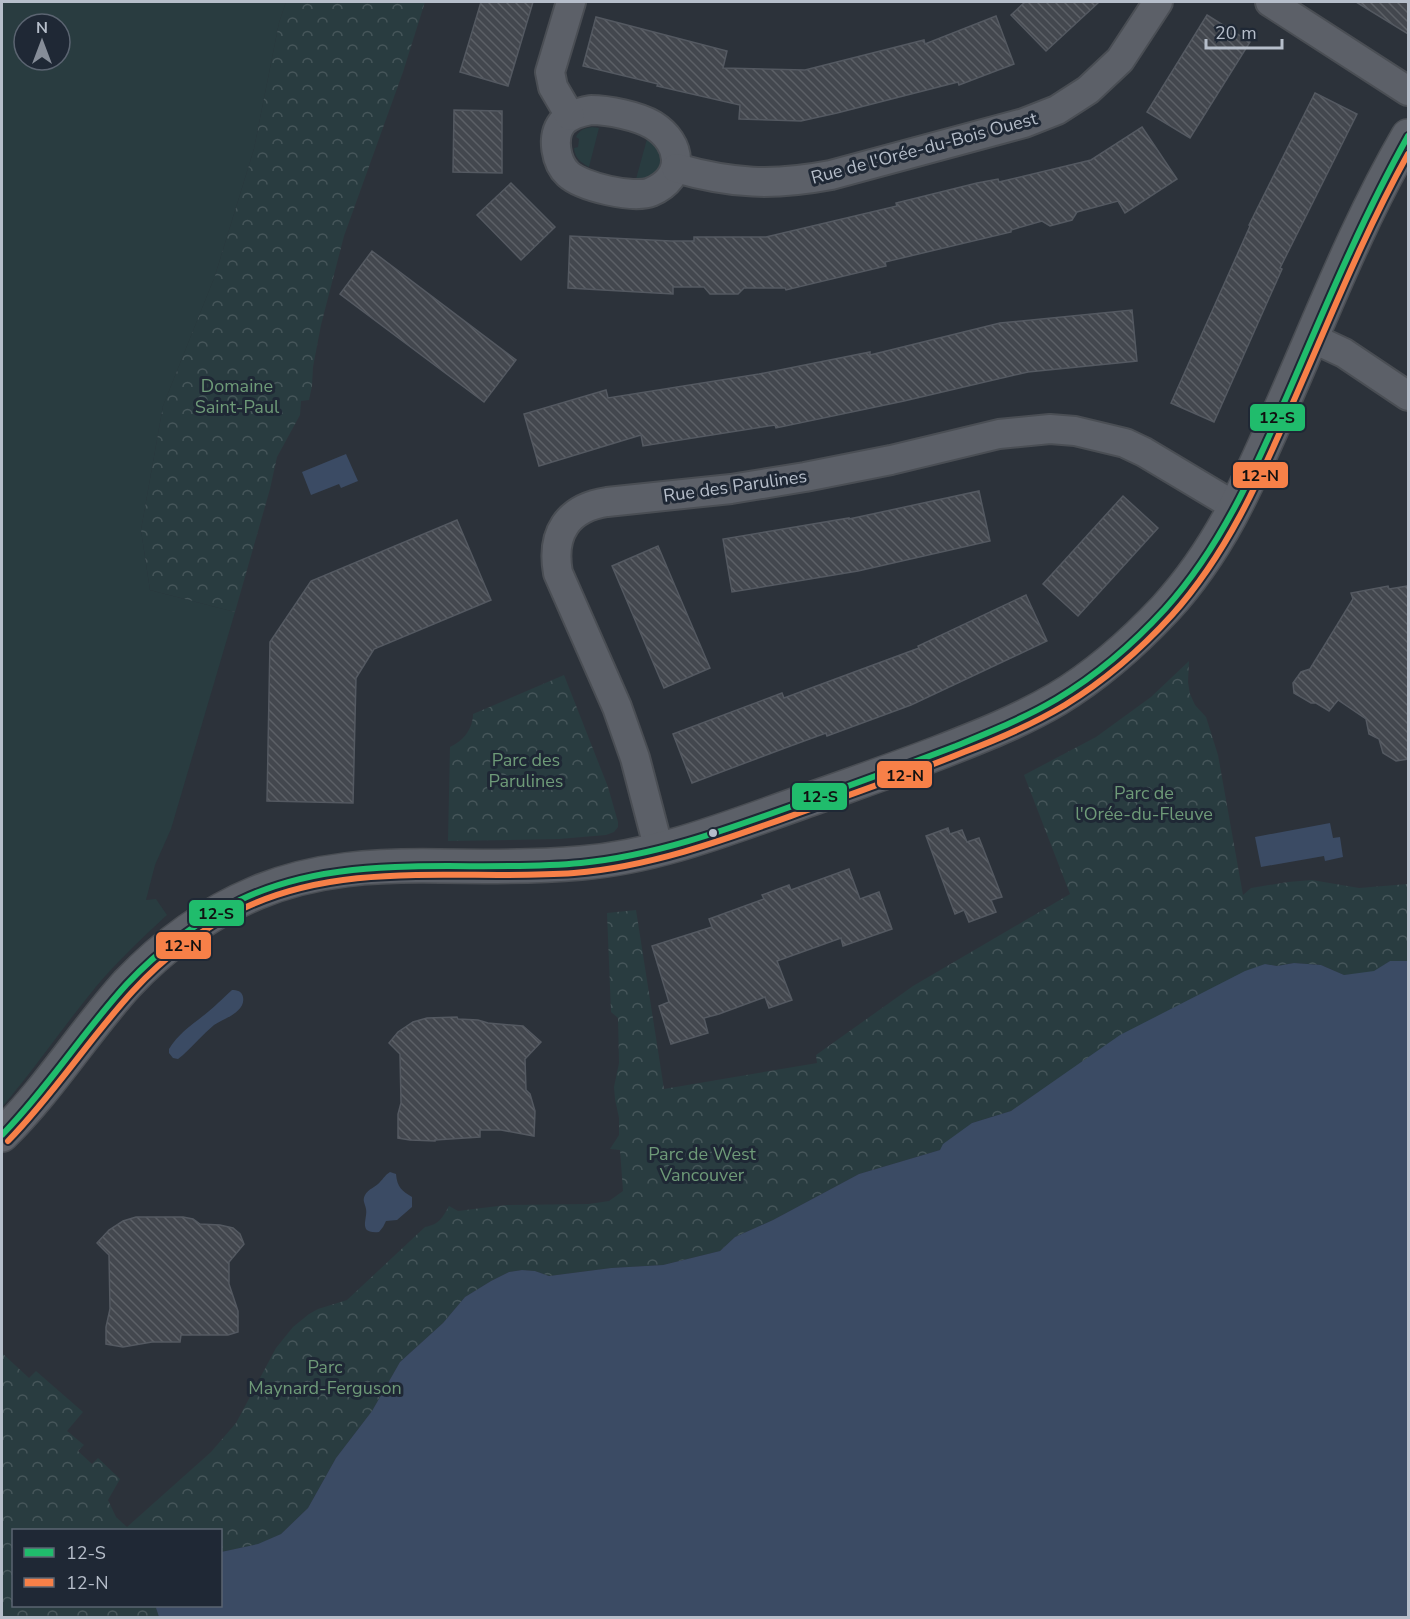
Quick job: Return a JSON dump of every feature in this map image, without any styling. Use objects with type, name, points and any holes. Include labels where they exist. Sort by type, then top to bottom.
[{"type":"street","points":[[570,116],[553,87],[550,72],[571,2]]},
{"type":"street","name":"Rue de l'Orée-du-Bois Ouest","points":[[676,168],[749,182],[801,181],[1024,123],[1057,110],[1088,90],[1104,76],[1120,60],[1158,2]]},
{"type":"street","points":[[1270,2],[1408,91]]},
{"type":"street","points":[[591,110],[651,123],[672,143],[677,159],[676,168],[669,181],[660,188],[639,195],[625,195],[578,180],[568,174],[558,155],[557,134],[562,123],[570,116],[591,110]]},
{"type":"street","points":[[2,1135],[52,1080],[122,990],[151,960],[201,922],[255,893],[322,872],[354,868],[412,865],[566,864],[605,860],[659,850],[708,836],[898,768],[1001,728],[1056,700],[1097,671],[1162,612],[1181,591],[1212,549],[1257,464],[1361,226],[1408,136]]},
{"type":"street","points":[[1312,338],[1344,353],[1408,396]]},
{"type":"street","name":"Rue des Parulines","points":[[659,850],[635,758],[617,707],[558,573],[555,555],[558,538],[571,518],[583,508],[607,502],[731,489],[805,477],[891,460],[999,434],[1050,429],[1075,431],[1125,443],[1236,507]]},
{"type":"green space","points":[[2,2],[286,2],[279,23],[254,149],[215,276],[163,406],[141,530],[150,590],[235,612],[171,829],[155,865],[146,900],[156,899],[167,915],[125,955],[96,987],[2,1107]]},
{"type":"green space","name":"Domaine Saint-Paul","points":[[286,2],[425,2],[403,72],[344,236],[321,325],[309,400],[301,401],[300,415],[277,457],[235,612],[150,590],[141,530],[163,406],[215,276],[254,149],[279,23]]},
{"type":"green space","points":[[592,127],[599,128],[589,167],[578,159],[574,148],[578,147],[579,139],[576,137],[579,133]]},
{"type":"green space","points":[[647,139],[658,151],[660,164],[652,175],[636,179]]},
{"type":"green space","points":[[1189,661],[1190,694],[1195,705],[1206,717],[1218,755],[1243,895],[1251,888],[1312,880],[1359,888],[1408,884],[1408,961],[1390,961],[1374,972],[1344,975],[1321,965],[1265,964],[1056,1080],[1011,1111],[972,1123],[940,1150],[859,1174],[773,1220],[735,1237],[720,1251],[663,1265],[611,1268],[549,1276],[535,1271],[509,1272],[465,1297],[443,1323],[400,1362],[372,1411],[336,1458],[308,1508],[281,1534],[259,1544],[222,1552],[222,1529],[12,1529],[12,1607],[156,1607],[159,1617],[2,1617],[2,1353],[29,1378],[36,1371],[83,1412],[67,1431],[84,1445],[78,1451],[92,1464],[98,1458],[120,1479],[108,1500],[116,1517],[127,1527],[211,1452],[236,1423],[276,1348],[293,1327],[318,1309],[347,1300],[425,1227],[440,1220],[449,1206],[458,1211],[506,1205],[589,1204],[609,1201],[623,1191],[620,1150],[610,1149],[619,1135],[614,1087],[619,1063],[618,1018],[611,1012],[607,913],[636,910],[664,1089],[817,1063],[816,1055],[913,986],[1070,894],[1024,775],[1096,737],[1151,697]]},
{"type":"green space","name":"Parc des Parulines","points":[[564,675],[608,787],[618,827],[614,832],[606,835],[559,839],[448,841],[450,747],[466,734],[473,714]]},
{"type":"water","points":[[346,454],[358,481],[341,488],[339,484],[311,495],[302,472]]},
{"type":"water","points":[[1330,823],[1333,838],[1340,837],[1343,857],[1325,861],[1324,856],[1261,867],[1255,837]]},
{"type":"water","points":[[1390,961],[1408,961],[1408,1617],[159,1617],[156,1607],[222,1607],[222,1552],[258,1544],[281,1534],[308,1508],[336,1458],[372,1411],[400,1362],[443,1323],[465,1297],[491,1281],[509,1272],[522,1270],[535,1271],[549,1276],[611,1268],[663,1265],[720,1251],[735,1237],[773,1220],[859,1174],[940,1150],[943,1144],[972,1123],[1011,1111],[1120,1035],[1245,971],[1265,964],[1277,966],[1294,963],[1321,965],[1344,975],[1374,971]]},
{"type":"water","points":[[232,990],[239,991],[242,995],[243,1002],[238,1011],[214,1025],[178,1059],[173,1058],[169,1049],[174,1042]]},
{"type":"water","points":[[390,1172],[396,1174],[401,1188],[412,1197],[412,1207],[397,1220],[386,1221],[379,1232],[368,1231],[365,1225],[364,1197]]},
{"type":"building","points":[[481,2],[533,2],[508,86],[460,72]]},
{"type":"building","points":[[1025,2],[1099,2],[1046,51],[1011,15]]},
{"type":"building","points":[[1356,2],[1408,2],[1408,34]]},
{"type":"building","points":[[1207,15],[1250,42],[1190,138],[1147,112]]},
{"type":"building","points":[[996,16],[1014,64],[959,85],[958,82],[801,121],[739,119],[740,105],[583,66],[596,17],[727,51],[723,68],[805,70],[924,40],[925,44]]},
{"type":"building","points":[[1315,93],[1357,114],[1280,268],[1282,269],[1214,422],[1171,403],[1249,225]]},
{"type":"building","points":[[454,110],[502,111],[502,173],[453,172]]},
{"type":"building","points":[[1142,127],[1177,179],[1125,213],[1118,201],[1077,212],[1072,220],[1050,226],[1042,221],[1011,230],[1011,232],[885,262],[886,266],[786,290],[785,288],[744,288],[738,294],[710,294],[704,287],[673,287],[673,294],[568,288],[570,236],[671,241],[694,241],[694,237],[766,237],[897,206],[896,203],[977,183],[998,179],[999,182],[1091,160]]},
{"type":"building","points":[[511,183],[555,227],[521,260],[477,215]]},
{"type":"building","points":[[372,251],[516,360],[484,402],[340,294]]},
{"type":"building","points":[[1132,310],[1137,361],[1028,372],[776,428],[775,425],[643,446],[641,435],[539,466],[524,414],[606,390],[608,398],[759,374],[870,352],[870,355],[1000,323]]},
{"type":"building","points":[[979,491],[990,541],[858,571],[732,592],[723,539],[849,519]]},
{"type":"building","points":[[1123,496],[1158,528],[1078,616],[1043,584]]},
{"type":"building","points":[[457,520],[491,600],[374,649],[356,678],[353,803],[267,801],[270,642],[311,581]]},
{"type":"building","points":[[658,546],[710,668],[664,688],[612,566]]},
{"type":"building","points":[[1388,586],[1389,589],[1408,586],[1408,759],[1396,761],[1383,753],[1379,739],[1369,734],[1366,719],[1338,700],[1329,711],[1316,703],[1311,703],[1294,693],[1293,683],[1301,672],[1310,669],[1353,599],[1351,593]]},
{"type":"building","points":[[1026,595],[1047,641],[911,705],[827,736],[826,733],[692,783],[673,734],[782,693],[784,698],[919,648],[918,646]]},
{"type":"building","points":[[948,828],[950,834],[962,830],[967,842],[979,838],[1002,897],[991,900],[996,912],[969,922],[964,910],[955,914],[926,836]]},
{"type":"building","points":[[849,869],[860,899],[879,892],[892,929],[843,946],[841,938],[777,961],[792,1000],[769,1008],[765,997],[704,1018],[708,1033],[671,1044],[659,1006],[669,1002],[652,946],[712,927],[709,919],[764,899],[762,895],[789,885],[791,890]]},
{"type":"building","points":[[457,1017],[458,1019],[523,1026],[541,1042],[525,1059],[526,1090],[530,1094],[535,1111],[534,1136],[501,1130],[480,1130],[480,1137],[435,1141],[398,1138],[398,1114],[401,1103],[400,1054],[389,1043],[398,1032],[413,1022],[427,1018]]},
{"type":"building","points":[[136,1217],[183,1217],[193,1219],[200,1224],[233,1228],[240,1234],[244,1244],[229,1262],[229,1284],[238,1311],[238,1332],[228,1335],[181,1335],[180,1342],[152,1342],[123,1347],[106,1344],[106,1327],[110,1309],[109,1255],[97,1243],[109,1230],[123,1221]]},
{"type":"transit line","name":"12-S","points":[[2,1135],[139,971],[194,927],[240,900],[281,884],[322,874],[408,866],[538,866],[581,863],[671,846],[758,818],[956,746],[1032,712],[1086,680],[1128,646],[1165,609],[1186,584],[1222,530],[1253,472],[1362,226],[1408,136]]},
{"type":"transit line","name":"12-N","points":[[8,1141],[145,978],[185,944],[244,908],[284,893],[324,883],[407,875],[574,873],[636,864],[667,856],[757,828],[990,742],[1053,712],[1094,686],[1135,652],[1172,615],[1209,568],[1225,542],[1254,490],[1361,247],[1408,154]]},
{"type":"park label","name":"Parc de l'Orée-du-Fleuve","points":[[1144,803]]},
{"type":"park label","name":"Parc de West Vancouver","points":[[702,1164]]},
{"type":"park label","name":"Parc Maynard-Ferguson","points":[[325,1377]]}]
